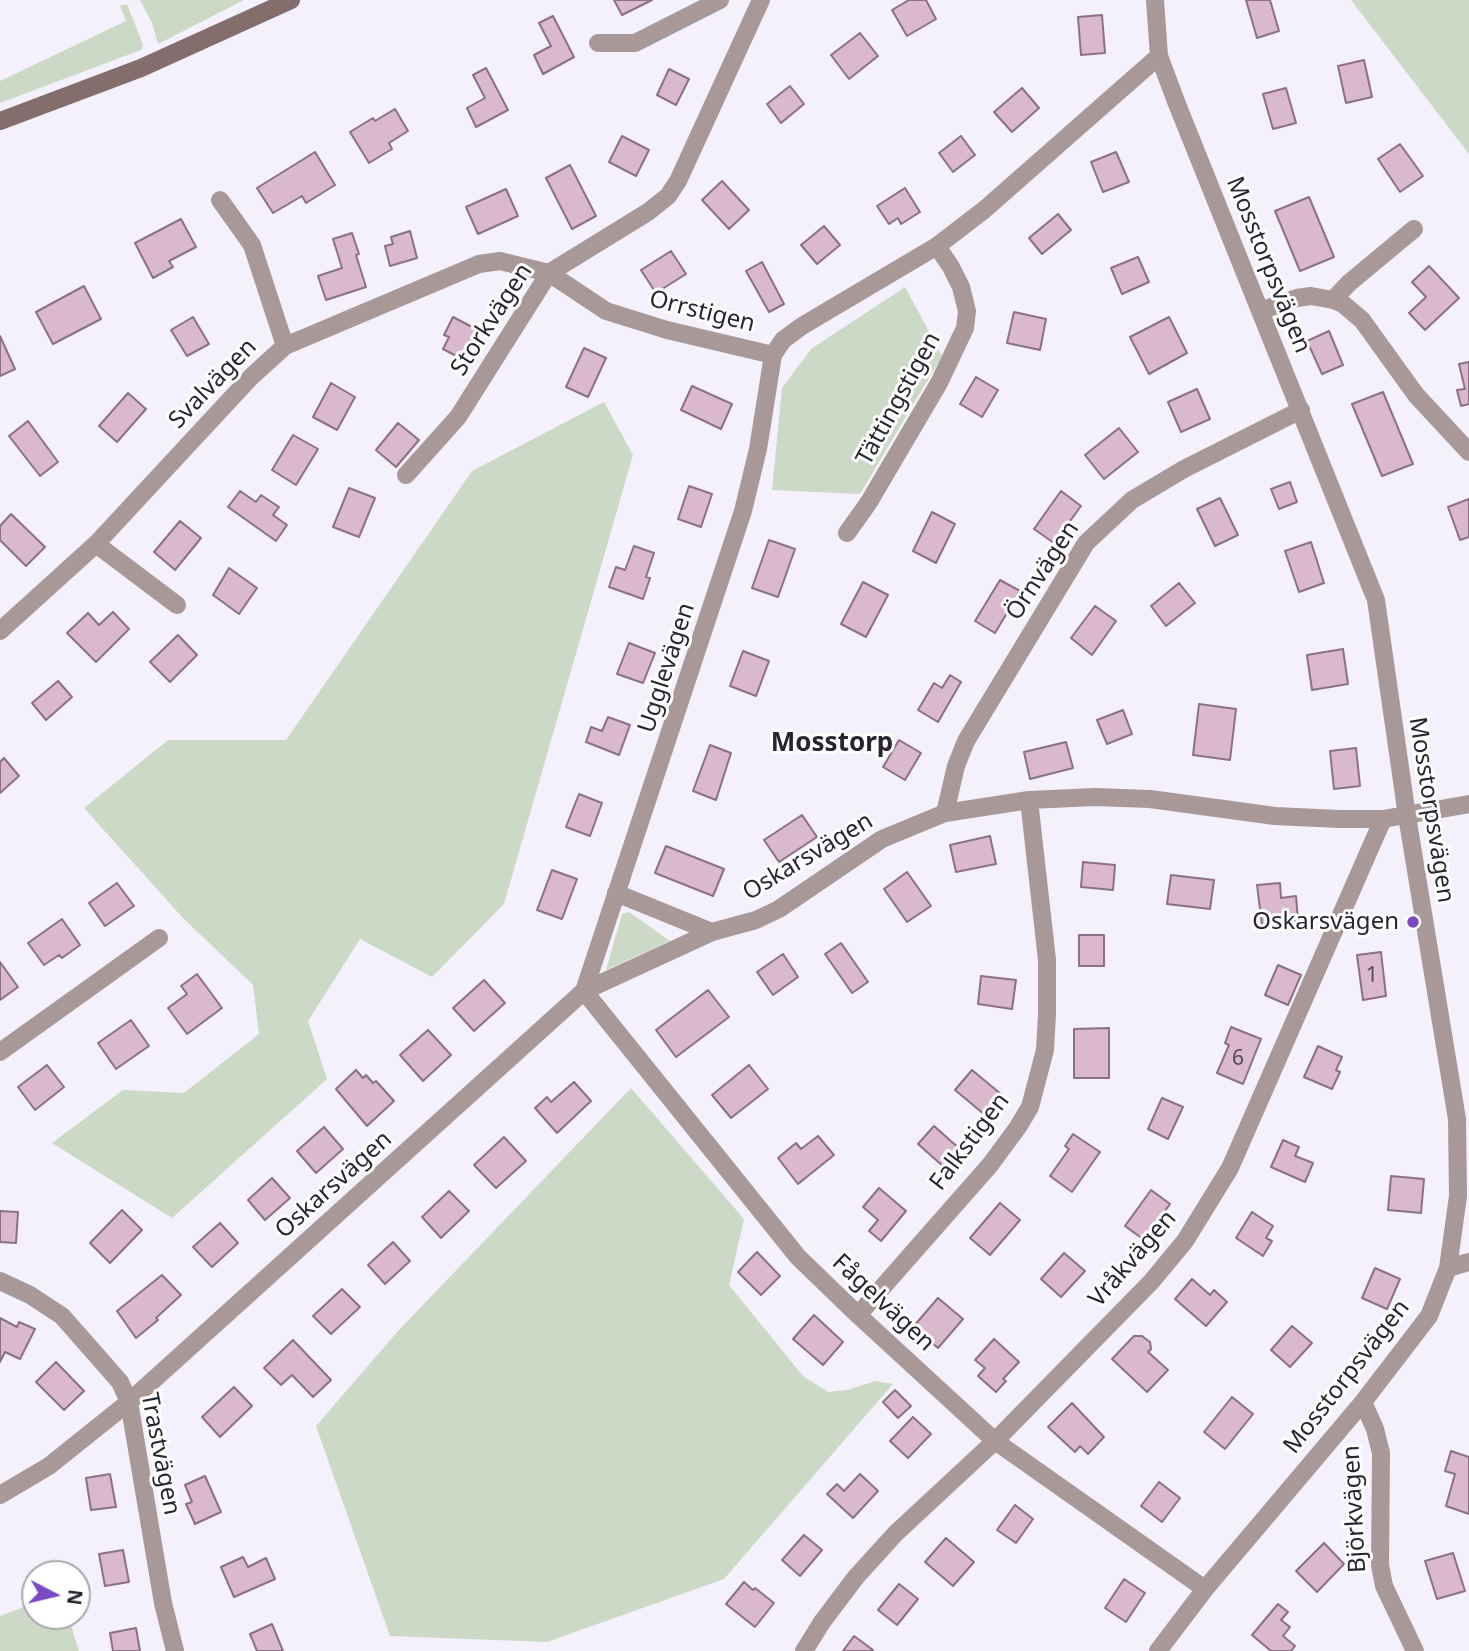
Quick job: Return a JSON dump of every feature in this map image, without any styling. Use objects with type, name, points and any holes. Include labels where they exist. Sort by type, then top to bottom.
[{"type":"main road","points":[[0,121],[141,68],[291,0]]},
{"type":"street","points":[[598,43],[635,43],[720,0]]},
{"type":"street","name":"Storkvägen","points":[[407,475],[464,408],[549,273],[648,212],[668,196],[678,181],[761,0]]},
{"type":"street","name":"Mosstorpsvägen","points":[[1155,0],[1159,56],[1376,600],[1407,816],[1457,1119],[1458,1196],[1448,1268],[1429,1316],[1363,1402],[1205,1590],[1158,1651]]},
{"type":"street","name":"Orrstigen","points":[[285,346],[479,264],[500,261],[549,273],[606,312],[667,330],[773,355],[783,340],[802,326],[936,246],[984,210],[1159,56]]},
{"type":"street","name":"Svalvägen","points":[[3,622],[96,544],[251,377],[285,346],[252,245],[220,200]]},
{"type":"street","points":[[1333,300],[1349,283],[1414,229]]},
{"type":"street","name":"Tättingstigen","points":[[847,533],[869,502],[939,383],[965,328],[967,311],[961,288],[951,267],[936,246]]},
{"type":"street","points":[[1260,311],[1311,296],[1343,304],[1362,320],[1416,395],[1469,452]]},
{"type":"street","name":"Ugglevägen","points":[[584,991],[743,512],[758,449],[773,355]]},
{"type":"street","name":"Örnvägen","points":[[945,813],[956,766],[966,741],[1086,543],[1132,500],[1184,469],[1301,410]]},
{"type":"street","points":[[96,544],[177,605]]},
{"type":"street","name":"Oskarsvägen","points":[[0,1494],[49,1466],[129,1402],[584,991],[712,932],[756,920],[779,909],[882,839],[945,813],[1029,800],[1095,797],[1150,799],[1275,816],[1383,819],[1469,804]]},
{"type":"street","name":"Falkstigen","points":[[858,1315],[989,1165],[1030,1107],[1045,1050],[1047,960],[1029,800]]},
{"type":"street","name":"Vråkvägen","points":[[804,1651],[856,1577],[887,1543],[995,1441],[1151,1282],[1185,1241],[1230,1168],[1383,819]]},
{"type":"street","points":[[616,893],[712,932]]},
{"type":"street","points":[[0,1052],[159,938]]},
{"type":"street","name":"Fågelvägen","points":[[584,991],[799,1256],[858,1315],[995,1441],[1205,1590]]},
{"type":"street","points":[[1448,1268],[1469,1262]]},
{"type":"street","name":"Trastvägen","points":[[0,1281],[30,1295],[62,1316],[120,1382],[129,1402],[163,1603],[175,1651]]},
{"type":"street","name":"Björkvägen","points":[[1363,1402],[1375,1429],[1381,1453],[1380,1565],[1384,1586],[1415,1651]]},
{"type":"green space","points":[[140,0],[244,0],[158,44],[152,23]]},
{"type":"green space","points":[[1351,0],[1469,0],[1469,154]]},
{"type":"green space","points":[[127,4],[143,45],[141,50],[0,103],[0,81],[126,21],[120,6]]},
{"type":"green space","points":[[905,287],[942,356],[860,494],[772,490],[782,388],[811,349]]},
{"type":"green space","points":[[604,402],[633,455],[504,904],[432,977],[360,939],[308,1021],[327,1079],[172,1218],[52,1143],[123,1090],[184,1093],[259,1034],[253,985],[183,918],[84,808],[168,740],[286,740],[472,471]]},
{"type":"green space","points":[[629,912],[670,941],[606,970],[622,914]]},
{"type":"green space","points":[[631,1088],[744,1219],[729,1285],[803,1376],[828,1392],[847,1390],[876,1381],[893,1384],[724,1579],[547,1642],[390,1636],[316,1426],[398,1331]]},
{"type":"green space","points":[[21,1608],[21,1630],[72,1630],[79,1651],[0,1651],[0,1616]]},
{"type":"building","points":[[614,0],[652,0],[622,15]]},
{"type":"building","points":[[909,0],[926,0],[936,19],[907,36],[892,10]]},
{"type":"building","points":[[1246,0],[1270,0],[1279,31],[1257,38]]},
{"type":"building","points":[[1102,15],[1105,53],[1081,55],[1078,17]]},
{"type":"building","points":[[553,16],[574,57],[543,74],[534,55],[551,46],[539,23]]},
{"type":"building","points":[[860,33],[878,56],[849,79],[831,55]]},
{"type":"building","points":[[1364,60],[1372,97],[1346,103],[1338,66]]},
{"type":"building","points":[[486,68],[508,110],[476,127],[467,108],[485,98],[473,75]]},
{"type":"building","points":[[669,69],[689,79],[676,105],[657,95]]},
{"type":"building","points":[[790,86],[804,104],[781,123],[767,104]]},
{"type":"building","points":[[1022,88],[1039,108],[1012,132],[994,112]]},
{"type":"building","points":[[1286,88],[1296,123],[1273,129],[1263,94]]},
{"type":"building","points":[[395,109],[408,131],[389,143],[392,149],[369,163],[350,132]]},
{"type":"building","points":[[622,136],[649,150],[636,176],[609,162]]},
{"type":"building","points":[[961,136],[975,155],[953,172],[939,153]]},
{"type":"building","points":[[1400,144],[1423,176],[1400,192],[1378,159]]},
{"type":"building","points":[[315,152],[335,185],[306,203],[302,196],[273,213],[257,188]]},
{"type":"building","points":[[1116,152],[1129,182],[1103,192],[1091,162]]},
{"type":"building","points":[[570,165],[596,216],[572,229],[546,178]]},
{"type":"building","points":[[722,181],[749,210],[729,229],[702,200]]},
{"type":"building","points":[[905,188],[920,212],[901,224],[898,218],[889,224],[877,206]]},
{"type":"building","points":[[506,189],[518,216],[478,234],[466,207]]},
{"type":"building","points":[[1309,197],[1334,257],[1300,271],[1275,211]]},
{"type":"building","points":[[1058,214],[1071,230],[1042,254],[1029,238]]},
{"type":"building","points":[[181,219],[196,247],[169,261],[173,267],[153,278],[135,243]]},
{"type":"building","points":[[824,226],[840,245],[817,264],[801,245]]},
{"type":"building","points":[[410,231],[417,258],[390,266],[385,246],[393,244],[391,237]]},
{"type":"building","points":[[352,233],[366,287],[326,300],[318,276],[342,268],[333,239]]},
{"type":"building","points":[[671,251],[686,274],[656,293],[641,270]]},
{"type":"building","points":[[1138,257],[1149,282],[1122,294],[1111,268]]},
{"type":"building","points":[[762,262],[784,304],[769,312],[746,271]]},
{"type":"building","points":[[1429,266],[1459,298],[1425,330],[1409,313],[1426,297],[1412,282]]},
{"type":"building","points":[[84,286],[101,319],[53,344],[36,312]]},
{"type":"building","points":[[1014,312],[1046,319],[1040,350],[1007,343]]},
{"type":"building","points":[[193,317],[209,344],[187,356],[171,330]]},
{"type":"building","points":[[453,317],[476,329],[462,359],[443,349],[449,337],[444,335]]},
{"type":"building","points":[[1169,317],[1187,353],[1149,374],[1130,337]]},
{"type":"building","points":[[1329,331],[1343,365],[1322,374],[1307,341]]},
{"type":"building","points":[[0,336],[15,369],[0,376]]},
{"type":"building","points":[[584,348],[606,358],[588,397],[566,387]]},
{"type":"building","points":[[1469,362],[1469,404],[1461,406],[1457,390],[1465,389],[1459,364]]},
{"type":"building","points":[[976,377],[998,390],[982,417],[960,404]]},
{"type":"building","points":[[331,383],[355,397],[337,430],[313,417]]},
{"type":"building","points":[[692,386],[732,404],[721,429],[681,410]]},
{"type":"building","points":[[1197,389],[1210,419],[1181,432],[1168,402]]},
{"type":"building","points":[[1383,392],[1413,464],[1382,476],[1352,404]]},
{"type":"building","points":[[128,393],[146,409],[117,442],[99,426]]},
{"type":"building","points":[[28,421],[58,462],[40,476],[9,436]]},
{"type":"building","points":[[398,423],[419,440],[396,467],[376,450]]},
{"type":"building","points":[[1119,428],[1138,452],[1104,479],[1085,455]]},
{"type":"building","points":[[293,435],[318,449],[296,485],[272,470]]},
{"type":"building","points":[[1290,482],[1297,502],[1279,509],[1271,489]]},
{"type":"building","points":[[689,486],[712,494],[701,527],[678,519]]},
{"type":"building","points":[[349,488],[375,498],[359,537],[333,527]]},
{"type":"building","points":[[240,491],[256,502],[261,495],[279,507],[273,515],[287,525],[276,541],[228,507]]},
{"type":"building","points":[[1061,491],[1081,506],[1054,543],[1034,529]]},
{"type":"building","points":[[1220,498],[1238,535],[1215,546],[1197,509]]},
{"type":"building","points":[[1469,499],[1469,537],[1460,540],[1448,507]]},
{"type":"building","points":[[932,512],[955,524],[936,563],[913,551]]},
{"type":"building","points":[[11,514],[45,547],[26,566],[0,540],[0,526]]},
{"type":"building","points":[[180,521],[201,538],[175,570],[154,552]]},
{"type":"building","points":[[769,540],[795,549],[778,597],[752,588]]},
{"type":"building","points":[[1311,542],[1324,583],[1299,592],[1285,551]]},
{"type":"building","points":[[634,546],[654,553],[646,577],[650,578],[643,599],[609,587],[616,567],[625,570]]},
{"type":"building","points":[[229,568],[257,588],[239,614],[213,595]]},
{"type":"building","points":[[1000,580],[1020,591],[995,633],[975,621]]},
{"type":"building","points":[[863,582],[888,595],[866,637],[841,624]]},
{"type":"building","points":[[1179,583],[1195,603],[1166,626],[1151,606]]},
{"type":"building","points":[[1095,606],[1116,621],[1092,655],[1071,638]]},
{"type":"building","points":[[113,612],[129,629],[96,662],[67,633],[88,613],[99,625]]},
{"type":"building","points":[[178,635],[197,655],[170,682],[150,662]]},
{"type":"building","points":[[629,643],[655,653],[643,683],[617,674]]},
{"type":"building","points":[[1343,649],[1348,684],[1312,690],[1307,655]]},
{"type":"building","points":[[743,651],[769,661],[756,696],[730,686]]},
{"type":"building","points":[[950,675],[961,682],[938,722],[918,710],[934,683],[942,688]]},
{"type":"building","points":[[58,681],[72,697],[46,720],[32,703]]},
{"type":"building","points":[[1199,704],[1236,709],[1230,760],[1193,755]]},
{"type":"building","points":[[1123,710],[1132,734],[1107,744],[1097,720]]},
{"type":"building","points":[[608,717],[630,725],[619,755],[586,742],[591,727],[602,731]]},
{"type":"building","points":[[899,740],[921,753],[905,780],[883,767]]},
{"type":"building","points":[[1066,742],[1073,768],[1030,779],[1024,752]]},
{"type":"building","points":[[710,745],[731,753],[716,800],[693,791]]},
{"type":"building","points":[[1356,748],[1360,786],[1334,789],[1330,751]]},
{"type":"building","points":[[4,758],[19,776],[0,793],[0,762]]},
{"type":"building","points":[[579,794],[602,803],[590,836],[566,827]]},
{"type":"building","points":[[802,815],[817,837],[779,862],[764,840]]},
{"type":"building","points":[[990,836],[996,864],[956,872],[950,845]]},
{"type":"building","points":[[666,846],[724,869],[713,896],[655,873]]},
{"type":"building","points":[[1083,862],[1115,865],[1113,890],[1081,887]]},
{"type":"building","points":[[552,870],[577,879],[562,919],[537,910]]},
{"type":"building","points":[[907,872],[931,906],[907,922],[884,889]]},
{"type":"building","points":[[1171,875],[1214,880],[1210,909],[1167,904]]},
{"type":"building","points":[[117,883],[134,906],[105,926],[89,903]]},
{"type":"building","points":[[1280,883],[1281,898],[1296,896],[1298,920],[1262,925],[1257,885]]},
{"type":"building","points":[[62,919],[80,945],[62,958],[59,955],[44,965],[28,943]]},
{"type":"building","points":[[1079,935],[1104,935],[1104,966],[1079,966]]},
{"type":"building","points":[[841,943],[868,982],[852,993],[825,954]]},
{"type":"building","points":[[1381,952],[1386,996],[1363,1000],[1357,955]]},
{"type":"building","points":[[783,954],[798,977],[773,995],[757,972]]},
{"type":"building","points":[[0,962],[18,987],[0,1000]]},
{"type":"building","points":[[1278,965],[1301,975],[1288,1005],[1265,995]]},
{"type":"building","points":[[197,974],[222,1008],[187,1034],[168,1008],[187,994],[181,986]]},
{"type":"building","points":[[981,976],[1016,980],[1012,1009],[978,1004]]},
{"type":"building","points":[[484,980],[505,1003],[474,1031],[453,1008]]},
{"type":"building","points":[[708,990],[729,1017],[676,1057],[656,1030]]},
{"type":"building","points":[[131,1020],[149,1046],[116,1069],[98,1043]]},
{"type":"building","points":[[1231,1027],[1261,1039],[1243,1084],[1217,1073],[1229,1045],[1225,1043]]},
{"type":"building","points":[[1109,1028],[1109,1078],[1074,1078],[1074,1029]]},
{"type":"building","points":[[428,1030],[451,1055],[423,1081],[400,1055]]},
{"type":"building","points":[[1318,1046],[1342,1057],[1336,1070],[1340,1072],[1332,1089],[1304,1077]]},
{"type":"building","points":[[47,1065],[64,1087],[35,1110],[18,1087]]},
{"type":"building","points":[[749,1065],[768,1089],[731,1118],[712,1095]]},
{"type":"building","points":[[356,1070],[363,1078],[366,1075],[373,1083],[376,1081],[394,1101],[367,1126],[336,1089]]},
{"type":"building","points":[[972,1070],[1002,1095],[985,1115],[955,1090]]},
{"type":"building","points":[[574,1082],[591,1101],[557,1133],[535,1108],[547,1097],[551,1102]]},
{"type":"building","points":[[1162,1098],[1183,1107],[1168,1139],[1148,1129]]},
{"type":"building","points":[[934,1126],[961,1150],[945,1168],[918,1144]]},
{"type":"building","points":[[324,1127],[343,1149],[316,1173],[297,1151]]},
{"type":"building","points":[[1073,1134],[1100,1152],[1072,1192],[1050,1176],[1069,1149],[1065,1146]]},
{"type":"building","points":[[818,1136],[834,1155],[798,1184],[778,1158],[796,1143],[801,1149]]},
{"type":"building","points":[[504,1137],[526,1161],[496,1188],[474,1165]]},
{"type":"building","points":[[1283,1140],[1299,1147],[1295,1156],[1313,1163],[1305,1182],[1271,1167]]},
{"type":"building","points":[[1391,1176],[1424,1179],[1421,1213],[1388,1210]]},
{"type":"building","points":[[272,1178],[290,1198],[265,1220],[248,1200]]},
{"type":"building","points":[[879,1188],[906,1211],[881,1241],[869,1231],[878,1220],[863,1207]]},
{"type":"building","points":[[1151,1190],[1170,1204],[1144,1240],[1125,1226]]},
{"type":"building","points":[[449,1191],[469,1211],[441,1238],[422,1217]]},
{"type":"building","points":[[1000,1203],[1020,1220],[990,1255],[970,1238]]},
{"type":"building","points":[[122,1210],[142,1230],[110,1263],[90,1243]]},
{"type":"building","points":[[0,1211],[18,1212],[16,1243],[0,1242]]},
{"type":"building","points":[[1252,1212],[1273,1226],[1266,1238],[1272,1241],[1263,1256],[1236,1238]]},
{"type":"building","points":[[220,1223],[238,1243],[212,1267],[193,1247]]},
{"type":"building","points":[[393,1242],[410,1261],[385,1284],[368,1265]]},
{"type":"building","points":[[757,1252],[780,1276],[761,1295],[738,1272]]},
{"type":"building","points":[[1064,1253],[1085,1271],[1061,1297],[1041,1279]]},
{"type":"building","points":[[1375,1268],[1400,1279],[1387,1309],[1362,1298]]},
{"type":"building","points":[[162,1275],[181,1295],[156,1318],[158,1320],[136,1338],[117,1311]]},
{"type":"building","points":[[1192,1279],[1210,1295],[1214,1290],[1227,1302],[1206,1326],[1175,1299]]},
{"type":"building","points":[[342,1289],[360,1307],[331,1334],[313,1316]]},
{"type":"building","points":[[938,1298],[963,1319],[938,1348],[913,1327]]},
{"type":"building","points":[[814,1315],[843,1342],[823,1365],[793,1339]]},
{"type":"building","points":[[0,1318],[17,1327],[19,1322],[35,1329],[20,1359],[5,1352],[0,1362]]},
{"type":"building","points":[[1292,1326],[1312,1343],[1290,1367],[1271,1350]]},
{"type":"building","points":[[1134,1336],[1142,1336],[1150,1342],[1151,1349],[1148,1352],[1168,1370],[1147,1392],[1112,1359]]},
{"type":"building","points":[[994,1339],[1019,1362],[1003,1379],[1006,1381],[996,1392],[978,1376],[985,1368],[975,1360]]},
{"type":"building","points":[[293,1340],[331,1380],[313,1397],[292,1375],[281,1385],[264,1368]]},
{"type":"building","points":[[56,1362],[84,1391],[64,1410],[36,1382]]},
{"type":"building","points":[[234,1387],[252,1406],[220,1437],[202,1417]]},
{"type":"building","points":[[895,1390],[911,1406],[898,1418],[883,1402]]},
{"type":"building","points":[[1232,1397],[1253,1414],[1225,1449],[1204,1432]]},
{"type":"building","points":[[1072,1403],[1104,1437],[1088,1454],[1080,1446],[1075,1452],[1048,1427]]},
{"type":"building","points":[[913,1417],[931,1434],[908,1458],[890,1441]]},
{"type":"building","points":[[1451,1451],[1469,1457],[1469,1514],[1446,1506],[1455,1474],[1445,1471]]},
{"type":"building","points":[[110,1474],[116,1507],[91,1510],[86,1478]]},
{"type":"building","points":[[860,1474],[878,1491],[853,1518],[827,1494],[837,1484],[844,1491]]},
{"type":"building","points":[[205,1476],[221,1512],[195,1524],[186,1504],[192,1502],[185,1485]]},
{"type":"building","points":[[1159,1482],[1180,1498],[1162,1522],[1141,1506]]},
{"type":"building","points":[[1015,1505],[1033,1519],[1016,1543],[997,1530]]},
{"type":"building","points":[[804,1535],[822,1550],[800,1576],[782,1560]]},
{"type":"building","points":[[946,1538],[974,1562],[953,1586],[925,1562]]},
{"type":"building","points":[[1324,1543],[1344,1564],[1317,1592],[1296,1571]]},
{"type":"building","points":[[123,1550],[129,1582],[105,1586],[99,1554]]},
{"type":"building","points":[[1453,1553],[1465,1591],[1437,1599],[1425,1561]]},
{"type":"building","points":[[243,1557],[248,1567],[266,1558],[275,1579],[234,1597],[221,1567]]},
{"type":"building","points":[[1124,1579],[1145,1593],[1126,1622],[1105,1608]]},
{"type":"building","points":[[744,1582],[774,1603],[755,1627],[726,1604]]},
{"type":"building","points":[[899,1584],[918,1599],[897,1625],[878,1610]]},
{"type":"building","points":[[1278,1604],[1288,1612],[1281,1620],[1290,1627],[1283,1636],[1295,1646],[1291,1651],[1271,1651],[1252,1635]]},
{"type":"building","points":[[272,1624],[283,1651],[257,1651],[250,1634]]},
{"type":"building","points":[[136,1628],[140,1651],[113,1651],[110,1633]]},
{"type":"building","points":[[854,1636],[873,1650],[843,1651]]},
{"type":"place","name":"Oskarsvägen","points":[[1413,922]]},
{"type":"district","name":"Mosstorp","points":[[832,744]]}]
